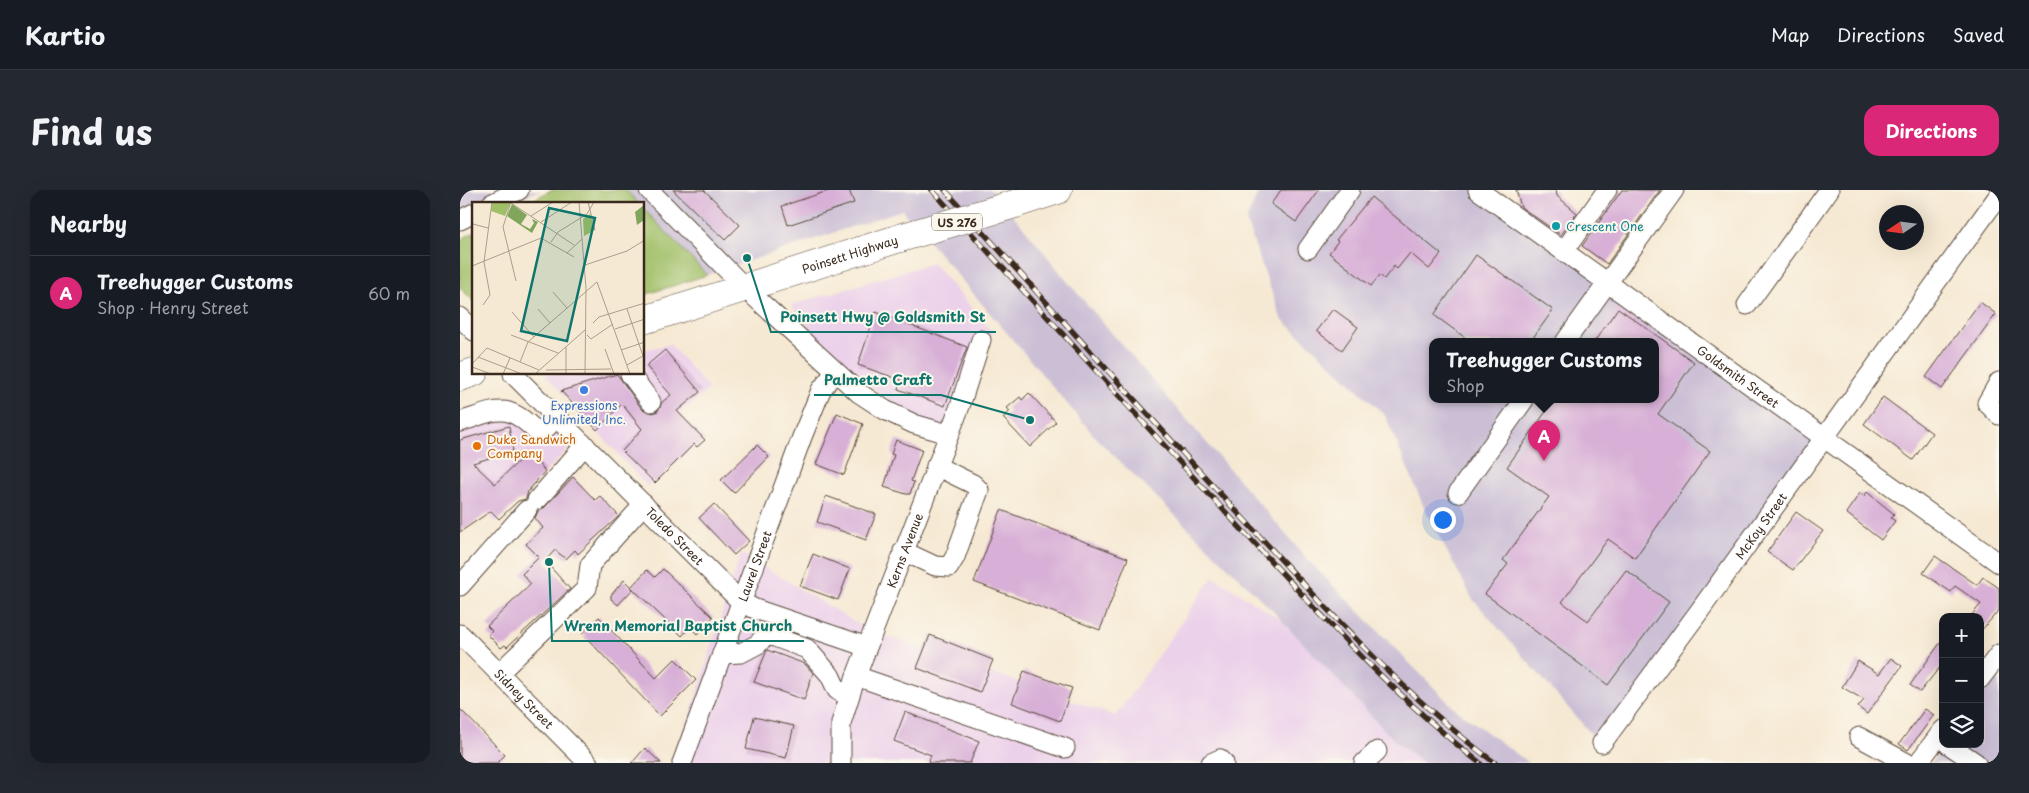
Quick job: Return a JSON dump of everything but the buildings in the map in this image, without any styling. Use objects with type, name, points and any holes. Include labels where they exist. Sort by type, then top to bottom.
[{"type":"highway","name":"Poinsett Highway","points":[[645,320],[900,238],[1015,204],[1049,191]]},
{"type":"highway","points":[[460,377],[472,373]]},
{"type":"street","points":[[495,202],[519,190]]},
{"type":"street","points":[[650,190],[745,288],[859,393],[885,410],[914,424],[948,434]]},
{"type":"street","points":[[1308,249],[1350,190]]},
{"type":"street","name":"Goldsmith Street","points":[[1478,190],[1999,563]]},
{"type":"street","points":[[1564,251],[1607,190]]},
{"type":"street","points":[[1568,338],[1674,190]]},
{"type":"street","points":[[1747,305],[1828,190]]},
{"type":"street","name":"McKoy Street","points":[[1602,743],[1999,195]]},
{"type":"street","points":[[460,220],[472,214]]},
{"type":"street","points":[[460,316],[472,330]]},
{"type":"street","name":"Kerns Avenue","points":[[841,763],[841,723],[848,697],[978,355],[981,340]]},
{"type":"street","name":"Laurel Street","points":[[682,763],[802,437],[821,390],[835,372]]},
{"type":"street","name":"Toledo Street","points":[[514,375],[741,602],[796,624],[867,647]]},
{"type":"street","points":[[631,375],[651,402]]},
{"type":"street","points":[[1999,382],[1987,403],[1999,414]]},
{"type":"street","points":[[1458,493],[1522,403]]},
{"type":"street","points":[[460,422],[500,410],[510,411],[525,420],[537,432],[545,429],[557,417]]},
{"type":"street","points":[[460,586],[585,445]]},
{"type":"street","points":[[904,551],[935,566],[949,567],[955,557],[979,490],[973,484],[936,466]]},
{"type":"street","points":[[499,673],[587,588],[590,565],[644,504]]},
{"type":"street","points":[[791,643],[796,624]]},
{"type":"street","name":"Sidney Street","points":[[460,634],[588,763]]},
{"type":"street","points":[[722,654],[741,653],[758,644],[764,636],[772,636],[807,649],[830,675],[837,690],[848,697]]},
{"type":"street","points":[[1984,674],[1999,654]]},
{"type":"street","points":[[856,676],[1065,748]]},
{"type":"street","points":[[1859,737],[1907,763]]},
{"type":"street","points":[[1918,763],[1939,742]]},
{"type":"street","points":[[1956,748],[1976,763]]},
{"type":"street","points":[[1211,763],[1220,759],[1224,763]]},
{"type":"shaded area","points":[[460,190],[540,190],[513,202],[472,202],[472,221],[460,226]]},
{"type":"shaded area","points":[[626,190],[993,190],[1072,287],[1308,560],[1454,708],[1529,763],[1424,763],[1395,741],[1272,610],[1098,440],[902,210],[707,275],[645,210],[645,202],[637,202]]},
{"type":"shaded area","points":[[1259,190],[1478,190],[1819,442],[1599,743],[1472,598],[1426,512],[1385,415],[1281,318],[1246,221]]},
{"type":"shaded area","points":[[933,263],[993,333],[943,438],[838,363],[791,305]]},
{"type":"shaded area","points":[[670,344],[709,389],[677,415],[700,442],[647,486],[546,375],[645,375],[645,350]]},
{"type":"shaded area","points":[[513,396],[572,445],[496,523],[460,482],[460,412]]},
{"type":"shaded area","points":[[741,553],[868,630],[1116,716],[1213,577],[1422,708],[1488,763],[675,763]]},
{"type":"shaded area","points":[[1999,672],[1999,763],[1931,763],[1942,748],[1984,748],[1984,692]]},
{"type":"green space","points":[[551,190],[626,190],[637,202],[530,202]]},
{"type":"green space","points":[[645,210],[707,275],[645,295]]},
{"type":"green space","points":[[472,233],[472,300],[460,288],[460,240]]},
{"type":"railway","points":[[932,190],[1329,623],[1417,710],[1480,763]]},
{"type":"railway","points":[[945,190],[1174,443],[1367,651],[1429,709],[1495,763]]},
{"type":"place","name":"Crescent One","points":[[1556,226]]},
{"type":"place","name":"Poinsett Hwy @ Goldsmith St","points":[[747,258]]},
{"type":"place","name":"Expressions Unlimited, Inc.","points":[[584,390]]},
{"type":"place","name":"Palmetto Craft","points":[[1030,420]]},
{"type":"place","name":"Duke Sandwich Company","points":[[477,446]]},
{"type":"place","name":"Treehugger Customs","points":[[1544,461]]},
{"type":"place","name":"Wrenn Memorial Baptist Church","points":[[549,562]]}]
